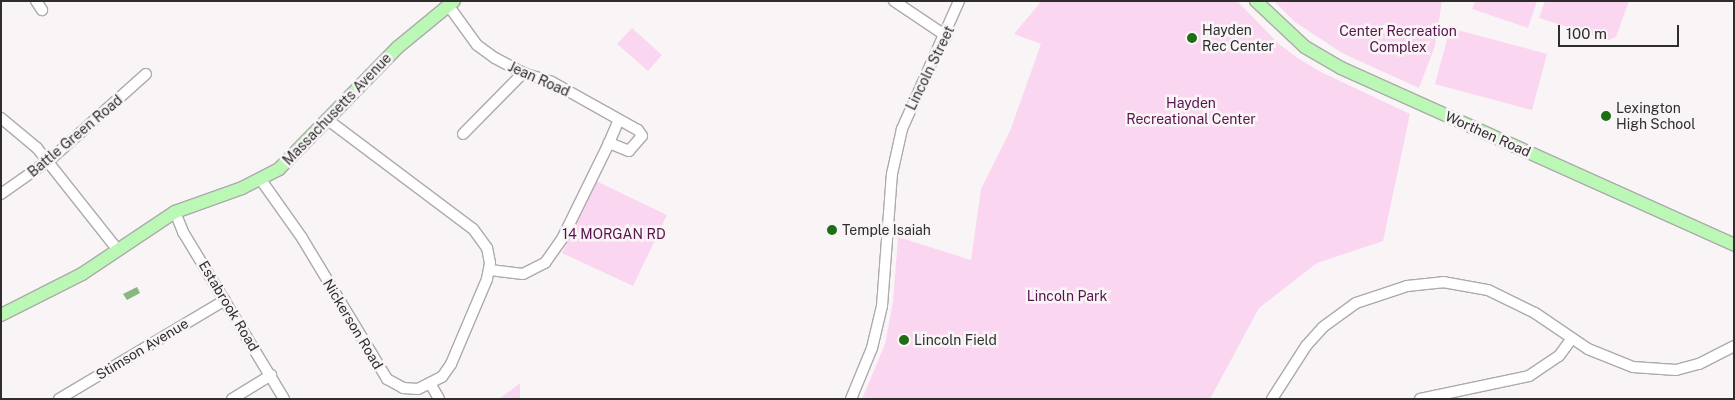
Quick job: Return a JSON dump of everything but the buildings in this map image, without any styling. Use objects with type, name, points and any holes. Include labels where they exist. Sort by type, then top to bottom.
[{"type":"main road","name":"Worthen Road","points":[[1256,1],[1284,30],[1341,68],[1734,245]]},
{"type":"main road","name":"Massachusetts Avenue","points":[[1,315],[58,288],[175,212],[261,180],[279,169],[391,53],[451,3]]},
{"type":"street","points":[[894,1],[946,36]]},
{"type":"street","name":"Lincoln Street","points":[[851,399],[872,348],[882,306],[892,174],[902,129],[919,85],[946,36],[959,1]]},
{"type":"street","name":"Jean Road","points":[[451,3],[477,45],[523,73],[552,82],[638,130],[642,136],[629,151],[608,144]]},
{"type":"street","points":[[463,134],[523,73]]},
{"type":"street","name":"Battle Green Road","points":[[1,194],[47,162],[146,74]]},
{"type":"street","points":[[1,118],[26,136],[117,249]]},
{"type":"street","points":[[328,120],[479,234],[487,248],[490,270],[451,364],[431,385],[440,399]]},
{"type":"street","points":[[490,270],[524,274],[546,263],[563,237],[619,120]]},
{"type":"street","name":"Nickerson Road","points":[[261,180],[302,238],[387,379],[396,385],[411,389],[431,385]]},
{"type":"street","name":"Estabrook Road","points":[[175,212],[183,232],[226,300],[284,399]]},
{"type":"street","points":[[1272,399],[1306,346],[1324,327],[1356,303],[1407,286],[1443,282],[1488,290],[1535,313],[1605,357],[1633,367],[1676,370],[1699,364],[1734,346]]},
{"type":"street","name":"Stimson Avenue","points":[[59,399],[226,300]]},
{"type":"street","points":[[1420,399],[1529,376],[1559,356],[1572,338]]},
{"type":"street","points":[[232,399],[271,375]]},
{"type":"green space","points":[[1035,1],[1237,1],[1279,44],[1299,59],[1321,72],[1410,114],[1383,241],[1317,263],[1259,308],[1210,399],[862,399],[885,344],[893,302],[898,237],[971,260],[981,189],[1010,131],[1041,44],[1014,34],[1040,3]]},
{"type":"green space","name":"Center Recreation Complex","points":[[1274,1],[1442,1],[1435,46],[1419,88],[1342,53],[1295,22]]},
{"type":"green space","points":[[1475,1],[1537,1],[1528,28],[1472,9]]},
{"type":"green space","points":[[1545,1],[1629,1],[1616,37],[1609,40],[1539,18]]},
{"type":"green space","points":[[632,28],[662,55],[648,71],[617,44]]},
{"type":"green space","points":[[1450,28],[1547,54],[1532,110],[1435,84]]},
{"type":"green space","name":"14 MORGAN RD","points":[[596,181],[667,215],[633,286],[562,253]]},
{"type":"green space","points":[[520,383],[520,399],[499,399]]},
{"type":"shaded area","points":[[137,287],[140,293],[127,300],[123,294]]},
{"type":"place","name":"Hayden Rec Center","points":[[1192,38]]},
{"type":"place","name":"Lexington High School","points":[[1606,116]]},
{"type":"place","name":"Temple Isaiah","points":[[832,230]]},
{"type":"place","name":"Lincoln Field","points":[[904,340]]},
{"type":"park label","name":"Hayden Recreational Center","points":[[1191,112]]},
{"type":"park label","name":"Lincoln Park","points":[[1067,296]]}]
